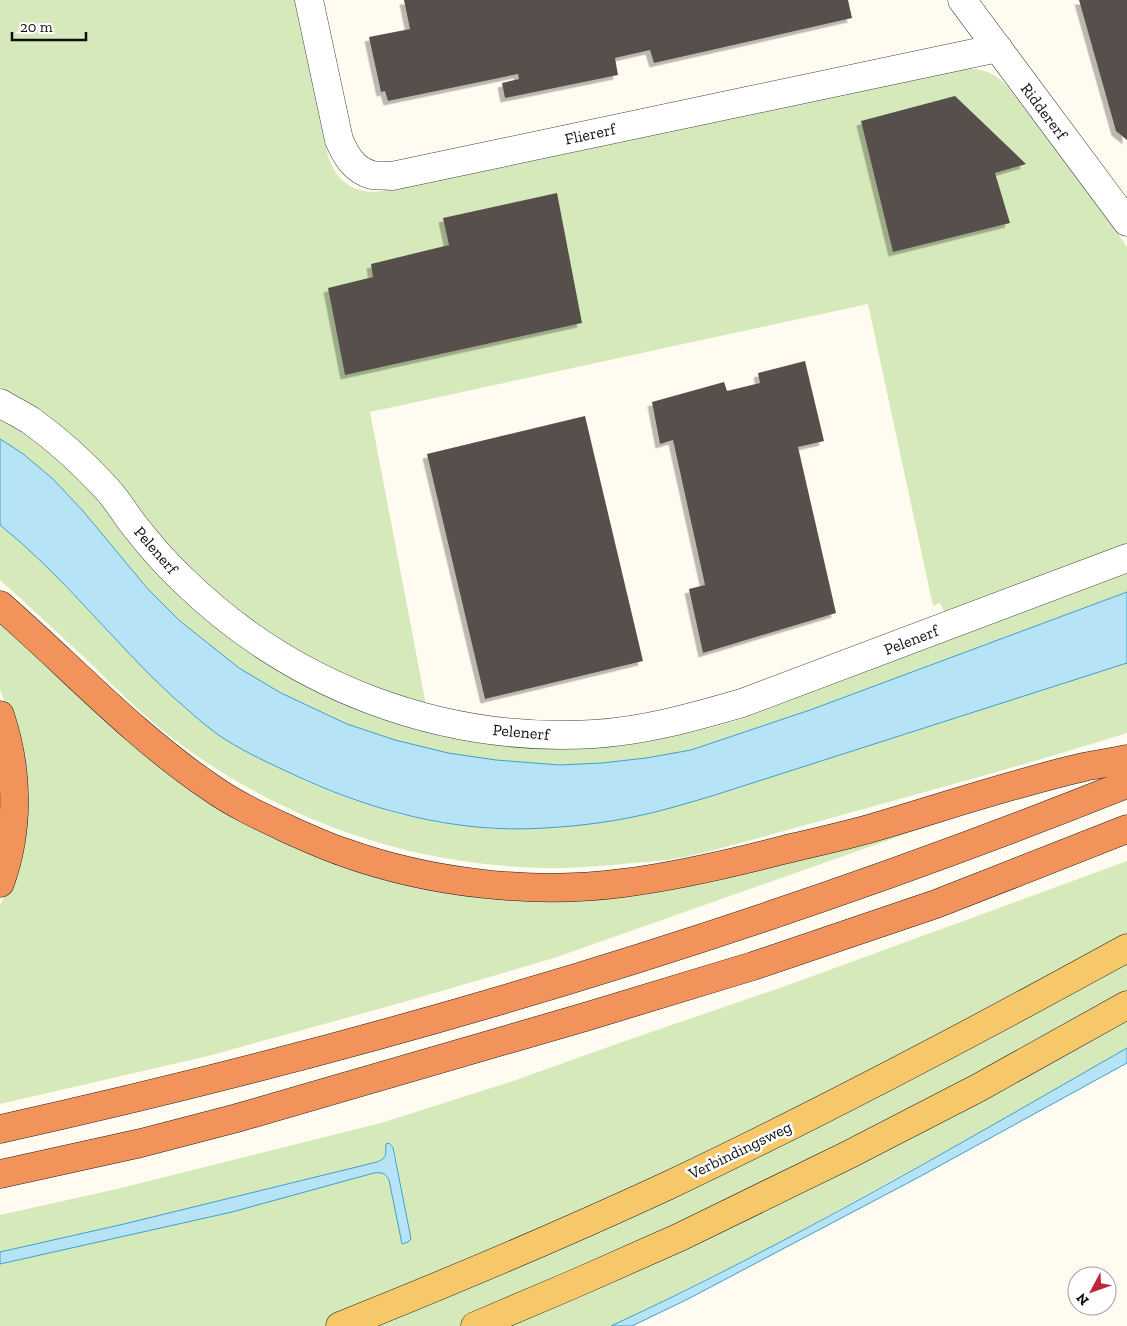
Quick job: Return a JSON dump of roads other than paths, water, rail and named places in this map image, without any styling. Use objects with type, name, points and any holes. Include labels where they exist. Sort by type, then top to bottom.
[{"type":"highway","points":[[0,605],[126,721],[170,758],[211,788],[253,813],[341,852],[428,876],[456,880],[523,886],[570,886],[621,883],[689,873],[864,830],[976,796],[1086,766],[1127,759]]},
{"type":"highway","points":[[0,715],[7,736],[15,794],[14,823],[9,852],[0,882]]},
{"type":"highway","points":[[0,1129],[273,1064],[441,1018],[682,945],[939,856],[1127,784]]},
{"type":"highway","points":[[0,1174],[131,1145],[237,1118],[753,966],[936,904],[1127,829]]},
{"type":"main road","name":"Verbindingsweg","points":[[340,1326],[541,1243],[667,1185],[927,1056],[1127,948]]},
{"type":"main road","points":[[475,1326],[680,1236],[848,1155],[978,1088],[1127,1005]]},
{"type":"street","name":"Fliererf","points":[[309,0],[339,140],[346,156],[358,168],[372,175],[392,176],[998,48]]},
{"type":"street","name":"Riddererf","points":[[962,0],[1127,222]]},
{"type":"street","name":"Pelenerf","points":[[0,403],[29,420],[56,440],[108,491],[154,550],[181,578],[242,631],[274,653],[342,688],[383,704],[422,717],[508,732],[551,735],[595,734],[638,729],[694,717],[742,703],[1127,558]]},
{"type":"water","points":[[0,439],[22,453],[53,479],[83,511],[147,588],[180,621],[239,668],[281,693],[347,724],[395,740],[448,753],[496,760],[560,765],[646,758],[691,750],[810,710],[1127,592],[1127,663],[715,795],[641,815],[600,823],[545,828],[511,829],[445,823],[380,808],[317,785],[242,749],[217,734],[195,716],[151,676],[46,566],[0,525]]},
{"type":"water","points":[[1127,1048],[1127,1063],[921,1176],[688,1299],[632,1326],[611,1326],[743,1262],[872,1193]]},
{"type":"water","points":[[389,1143],[393,1147],[411,1239],[402,1244],[389,1180],[385,1174],[374,1173],[232,1212],[0,1264],[0,1252],[124,1224],[377,1162],[384,1157],[386,1144]]}]
